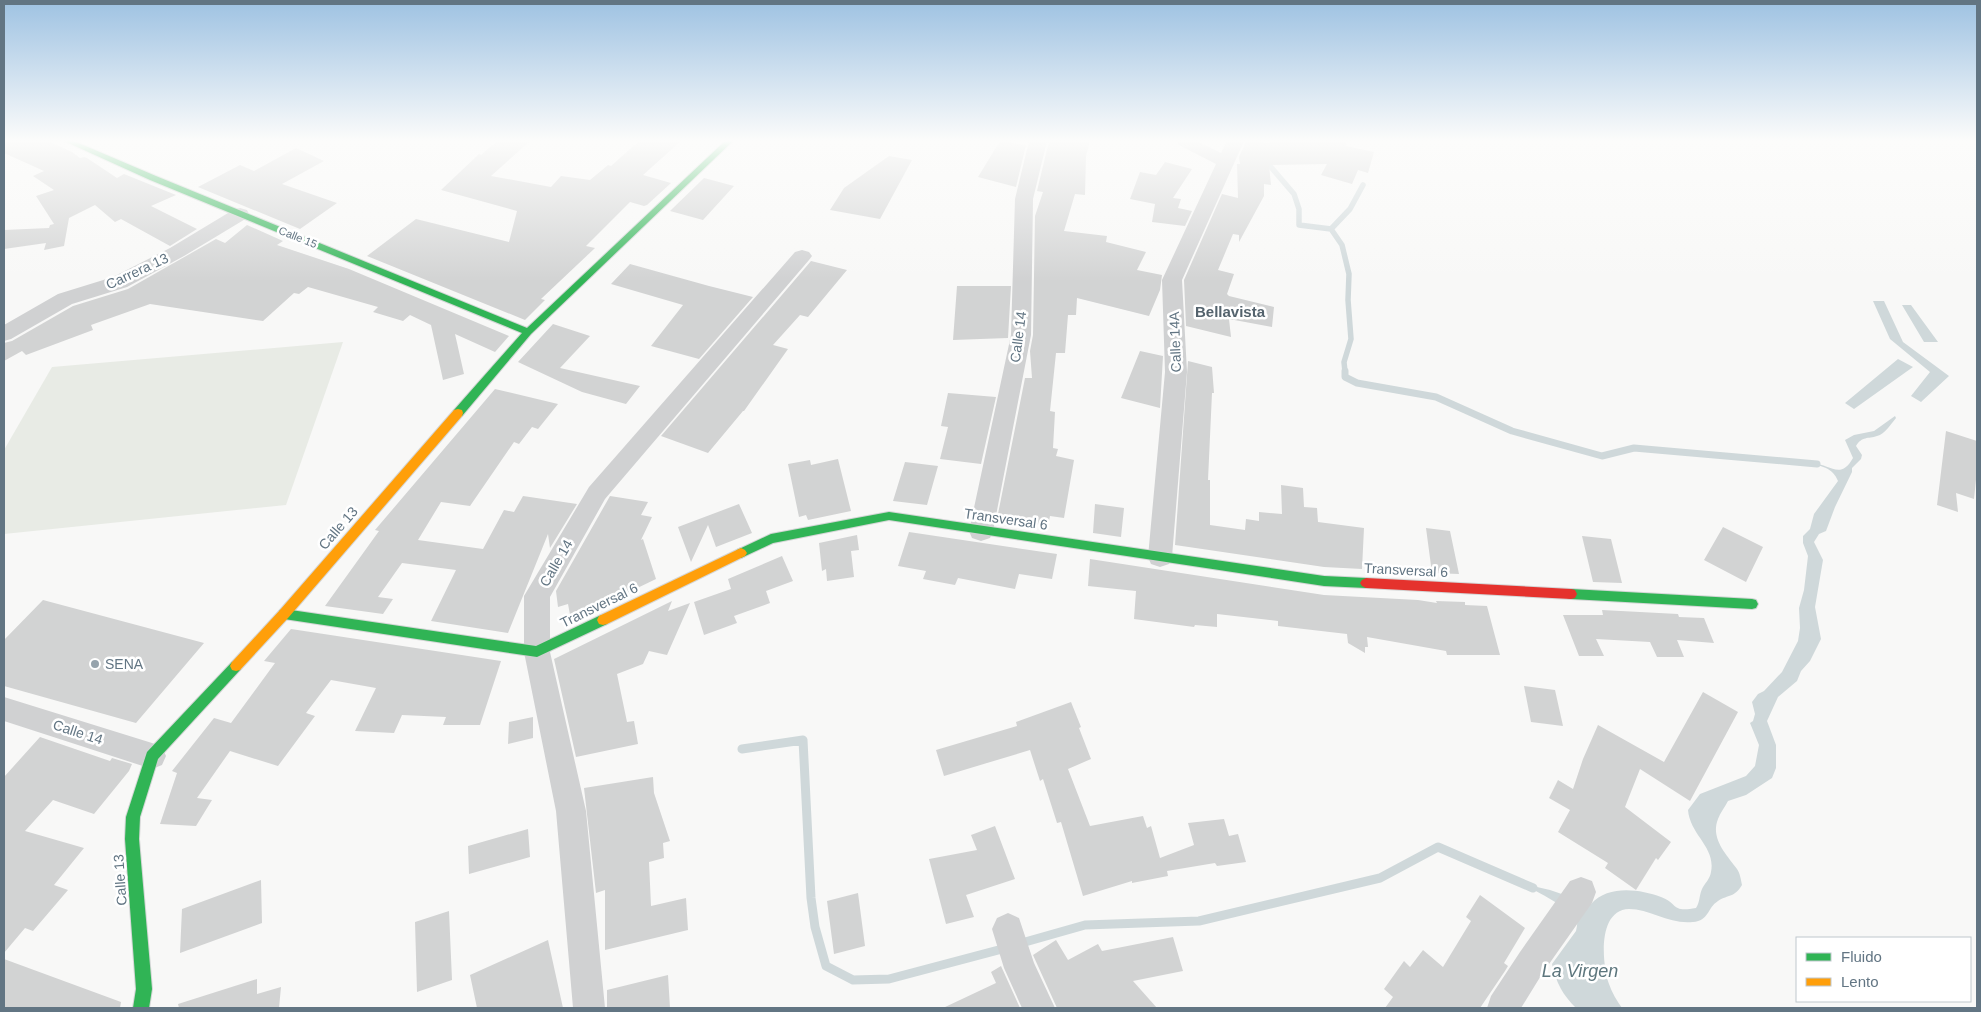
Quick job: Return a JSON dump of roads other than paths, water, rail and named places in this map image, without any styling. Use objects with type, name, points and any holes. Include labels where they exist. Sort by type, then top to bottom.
[{"type":"street","name":"Calle 15","points":[[178,188],[528,332]]},
{"type":"street","name":"Calle 13","points":[[141,1008],[144,989],[132,839],[133,816],[152,756],[284,614],[528,332],[680,188]]},
{"type":"street","name":"Calle 14","points":[[981,531],[1021,335],[1024,199],[1027,188]]},
{"type":"street","name":"Calle 14A","points":[[1160,557],[1176,372],[1172,280],[1214,188]]},
{"type":"street","name":"Carrera 13","points":[[4,334],[65,299],[128,278],[177,252],[240,214]]},
{"type":"street","name":"Calle 14","points":[[589,1008],[571,811],[538,652],[537,596],[598,493],[802,256]]},
{"type":"street","name":"Transversal 6","points":[[538,652],[771,539],[889,516],[1324,581],[1752,604]]},
{"type":"street","points":[[284,614],[538,652]]},
{"type":"street","name":"Calle 14","points":[[4,709],[152,756]]},
{"type":"street","points":[[1503,1008],[1531,963],[1581,892]]},
{"type":"street","points":[[1008,929],[1020,968],[1040,1008]]},
{"type":"water","points":[[1873,301],[1884,301],[1903,342],[1949,376],[1921,402],[1911,396],[1930,372],[1890,339]]},
{"type":"water","points":[[1902,305],[1911,305],[1938,342],[1924,342]]},
{"type":"water","points":[[1898,359],[1913,367],[1854,409],[1845,403]]},
{"type":"water","name":"La Virgen","points":[[1895,416],[1896,418],[1883,433],[1863,439],[1856,446],[1862,455],[1861,459],[1852,468],[1852,472],[1826,531],[1819,534],[1814,542],[1823,560],[1815,607],[1821,639],[1797,681],[1778,697],[1767,721],[1776,745],[1776,768],[1772,778],[1746,795],[1728,801],[1718,819],[1716,833],[1718,840],[1738,871],[1742,885],[1734,894],[1714,904],[1705,917],[1698,921],[1677,921],[1645,911],[1629,909],[1619,912],[1611,918],[1607,928],[1604,939],[1604,952],[1609,984],[1622,1008],[1576,1008],[1561,988],[1552,964],[1576,931],[1577,920],[1559,905],[1524,884],[1550,890],[1591,904],[1606,894],[1624,890],[1643,892],[1661,897],[1675,907],[1682,909],[1696,908],[1702,889],[1709,879],[1712,863],[1710,855],[1693,827],[1688,810],[1700,794],[1746,776],[1755,766],[1759,745],[1750,723],[1753,721],[1755,714],[1752,702],[1782,672],[1798,641],[1800,628],[1799,608],[1804,590],[1808,556],[1803,543],[1803,536],[1810,529],[1814,514],[1838,481],[1830,470],[1808,464],[1822,465],[1838,470],[1843,469],[1853,458],[1845,440],[1854,435],[1874,431]]},
{"type":"waterway","points":[[1289,188],[1294,194],[1299,209],[1299,225],[1331,229]]},
{"type":"waterway","points":[[1331,229],[1350,209],[1361,188]]},
{"type":"waterway","points":[[1331,229],[1342,245],[1349,274],[1348,300],[1351,339],[1344,362],[1345,372]]},
{"type":"waterway","points":[[1345,372],[1345,377],[1357,383],[1436,397],[1512,431],[1602,456],[1634,448],[1817,464]]},
{"type":"waterway","points":[[742,749],[803,740],[811,898],[815,927],[826,966],[853,980],[889,979],[1006,948]]},
{"type":"waterway","points":[[1018,944],[1085,925],[1199,921],[1380,878],[1438,847],[1533,888]]},
{"type":"place","name":"SENA","points":[[95,664]]},
{"type":"district","name":"Bellavista","points":[[1230,311]]}]
